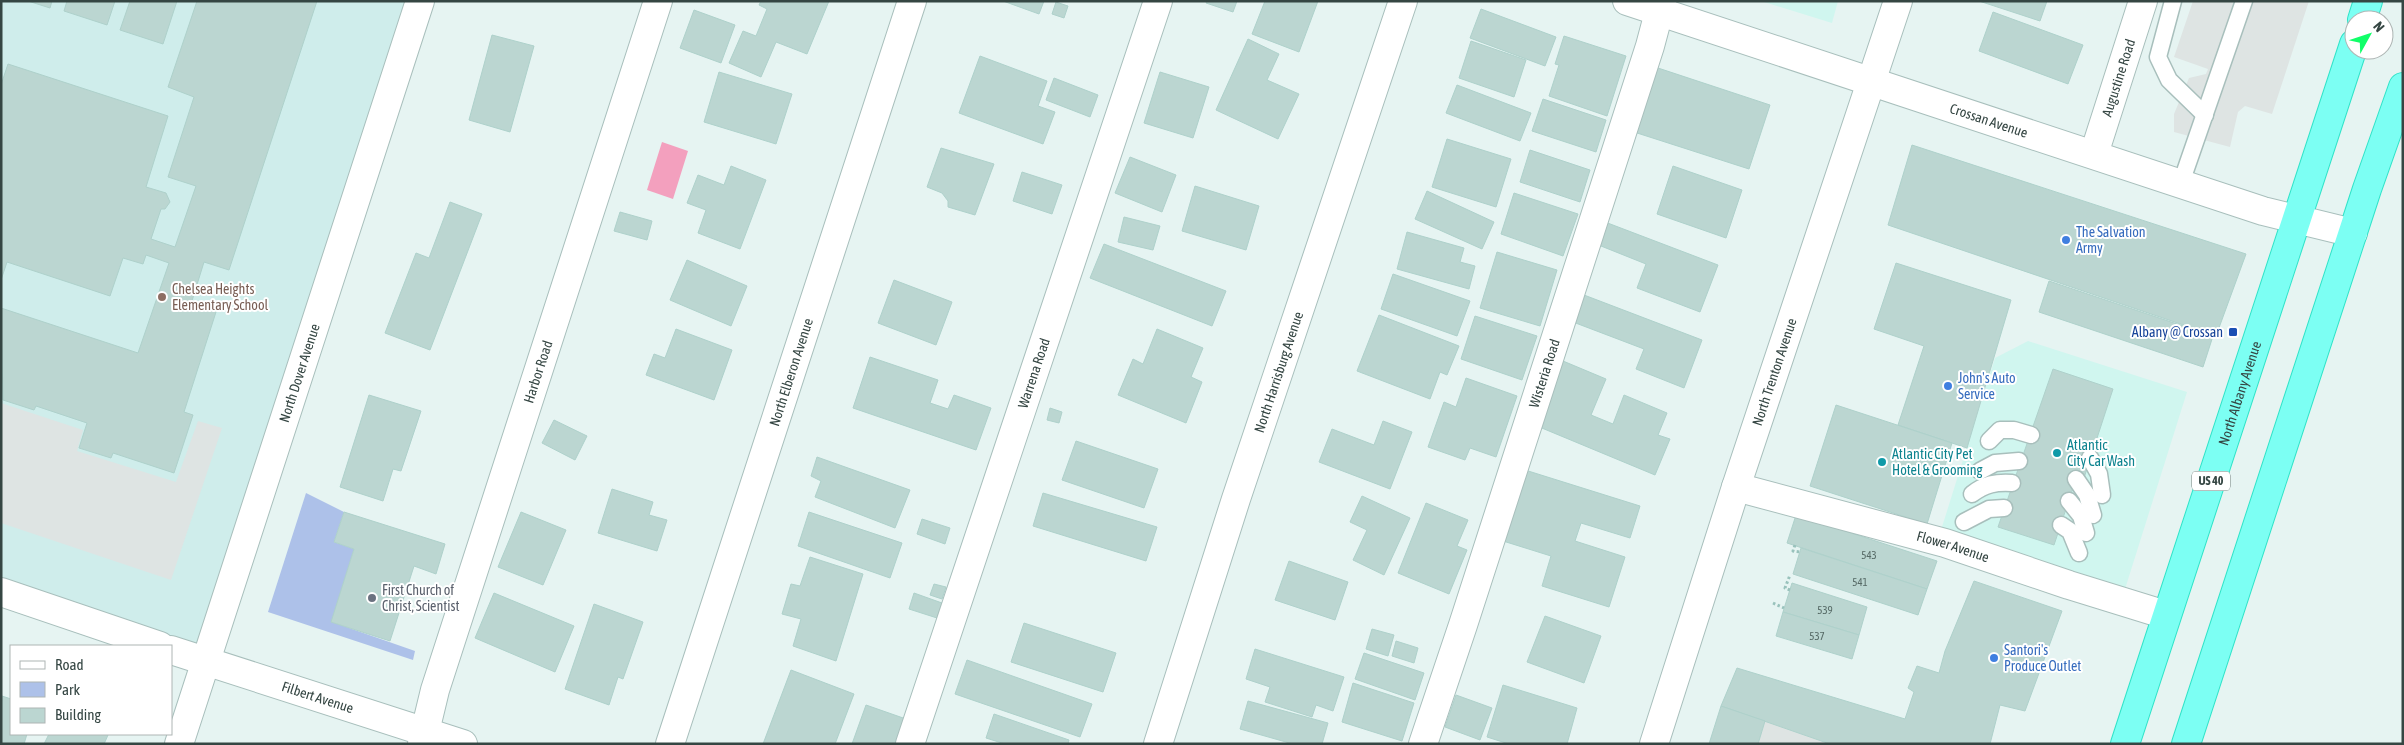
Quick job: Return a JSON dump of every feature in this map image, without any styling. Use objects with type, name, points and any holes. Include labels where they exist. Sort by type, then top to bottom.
[{"type":"highway","name":"North Albany Avenue","points":[[2125,744],[2349,60]]},
{"type":"highway","points":[[2186,744],[2353,233],[2403,87]]},
{"type":"street","name":"North Dover Avenue","points":[[179,744],[420,1]]},
{"type":"street","name":"Harbor Road","points":[[423,737],[435,690],[658,1]]},
{"type":"street","name":"North Elberon Avenue","points":[[670,744],[912,1]]},
{"type":"street","name":"Warrena Road","points":[[910,744],[1158,1]]},
{"type":"street","name":"North Harrisburg Avenue","points":[[1158,744],[1236,499],[1403,1]]},
{"type":"street","name":"Crossan Avenue","points":[[1627,1],[1660,6],[1872,83],[2094,154],[2263,211],[2353,233]]},
{"type":"street","name":"North Trenton Avenue","points":[[1654,744],[1736,487],[1898,1]]},
{"type":"street","name":"Augustine Road","points":[[2094,154],[2143,1]]},
{"type":"street","name":"Wisteria Road","points":[[1423,744],[1647,55],[1660,6]]},
{"type":"street","name":"Flower Avenue","points":[[1736,487],[1945,543],[2069,585],[2166,615]]},
{"type":"street","points":[[1,592],[157,645]]},
{"type":"street","name":"Filbert Avenue","points":[[172,650],[423,737],[463,744]]},
{"type":"lane","points":[[2173,1],[2158,57],[2170,80],[2205,115]]},
{"type":"lane","points":[[2181,184],[2244,1]]},
{"type":"lane","points":[[1989,441],[2000,430],[2014,430],[2031,435]]},
{"type":"lane","points":[[2090,458],[2099,474],[2102,495]]},
{"type":"lane","points":[[1980,471],[1995,463],[2019,462]]},
{"type":"lane","points":[[2076,479],[2087,495],[2093,515]]},
{"type":"lane","points":[[1972,494],[1983,486],[1998,482],[2012,483]]},
{"type":"lane","points":[[2069,501],[2081,516],[2086,533]]},
{"type":"lane","points":[[1964,522],[1989,509],[2004,508]]},
{"type":"lane","points":[[2061,525],[2070,531],[2079,553]]},
{"type":"path","points":[[1795,545],[1793,550],[1800,552]]},
{"type":"path","points":[[1790,575],[1785,588],[1790,590]]},
{"type":"path","points":[[1773,603],[1784,608]]},
{"type":"shaded area","name":"Chelsea Heights Elementary School","points":[[1,1],[420,1],[205,661],[172,650],[172,645],[158,645],[1,592]]},
{"type":"shaded area","points":[[1761,1],[1838,1],[1832,23]]},
{"type":"shaded area","points":[[2193,1],[2309,1],[2272,114],[2245,106],[2238,112],[2230,147],[2174,132],[2174,114],[2189,78],[2206,74],[2208,69],[2174,57]]},
{"type":"shaded area","points":[[662,142],[688,151],[673,199],[647,190]]},
{"type":"shaded area","points":[[2028,341],[2187,392],[2120,605],[1936,546],[1995,358]]},
{"type":"shaded area","points":[[1,403],[83,430],[77,451],[176,482],[198,421],[222,428],[171,580],[1,523]]},
{"type":"shaded area","points":[[1765,721],[1830,744],[1758,744]]},
{"type":"green space","points":[[306,493],[344,512],[334,542],[354,549],[332,622],[415,651],[413,660],[268,612]]},
{"type":"building","points":[[28,1],[52,1],[50,8]]},
{"type":"building","points":[[67,1],[115,1],[107,25],[64,11]]},
{"type":"building","points":[[130,1],[177,1],[163,44],[120,30]]},
{"type":"building","points":[[197,1],[317,1],[229,270],[204,262],[191,304],[216,312],[184,412],[193,415],[174,473],[113,453],[111,458],[79,448],[87,423],[36,406],[34,410],[3,400],[1,308],[138,353],[169,263],[146,255],[143,264],[123,258],[110,296],[7,262],[1,280],[1,85],[8,64],[168,116],[146,187],[166,193],[170,202],[165,209],[161,209],[151,239],[175,247],[196,186],[168,177],[194,97],[168,87]]},
{"type":"building","points":[[761,1],[829,1],[807,54],[776,42],[761,77],[729,63],[743,31],[756,36],[767,9],[759,5]]},
{"type":"building","points":[[1003,1],[1044,1],[1039,14]]},
{"type":"building","points":[[1207,1],[1237,1],[1233,12],[1206,3]]},
{"type":"building","points":[[1265,1],[1318,1],[1299,52],[1252,34]]},
{"type":"building","points":[[1979,1],[2047,1],[2040,21]]},
{"type":"building","points":[[1056,2],[1068,6],[1064,18],[1052,14]]},
{"type":"building","points":[[1481,9],[1556,37],[1545,66],[1470,38]]},
{"type":"building","points":[[694,10],[735,25],[721,63],[680,48]]},
{"type":"building","points":[[1993,12],[2083,45],[2068,84],[1979,51]]},
{"type":"building","points":[[492,35],[534,46],[510,132],[469,120]]},
{"type":"building","points":[[1564,36],[1626,56],[1607,116],[1549,96],[1559,65],[1555,64]]},
{"type":"building","points":[[1248,39],[1279,54],[1267,80],[1299,94],[1278,139],[1216,110]]},
{"type":"building","points":[[1471,41],[1526,60],[1514,97],[1459,78]]},
{"type":"building","points":[[980,56],[1047,81],[1038,106],[1055,112],[1043,144],[959,113]]},
{"type":"building","points":[[1655,67],[1770,105],[1749,169],[1634,132]]},
{"type":"building","points":[[719,72],[792,94],[776,144],[704,122]]},
{"type":"building","points":[[1160,72],[1209,87],[1193,138],[1144,123]]},
{"type":"building","points":[[1054,78],[1098,95],[1090,117],[1046,100]]},
{"type":"building","points":[[1457,85],[1531,113],[1520,141],[1446,113]]},
{"type":"building","points":[[1543,99],[1606,120],[1596,152],[1532,131]]},
{"type":"building","points":[[1447,139],[1511,159],[1496,207],[1432,187]]},
{"type":"building","name":"The Salvation Army","points":[[1912,145],[2246,254],[2216,336],[1888,225]]},
{"type":"building","points":[[941,148],[994,164],[975,215],[948,207],[948,201],[942,193],[927,187]]},
{"type":"building","points":[[1530,150],[1590,170],[1580,202],[1520,182]]},
{"type":"building","points":[[1130,157],[1176,175],[1162,212],[1115,193]]},
{"type":"building","points":[[731,166],[766,180],[740,249],[698,233],[706,210],[687,203],[698,175],[724,185]]},
{"type":"building","points":[[1673,166],[1742,190],[1726,238],[1657,214]]},
{"type":"building","points":[[1022,172],[1062,185],[1052,214],[1013,201]]},
{"type":"building","points":[[1195,186],[1259,206],[1246,250],[1182,231]]},
{"type":"building","points":[[1427,191],[1494,222],[1482,249],[1415,219]]},
{"type":"building","points":[[1514,193],[1578,214],[1563,256],[1501,234]]},
{"type":"building","points":[[450,202],[482,214],[430,350],[385,333],[416,253],[429,258]]},
{"type":"building","points":[[620,212],[652,221],[647,240],[614,231]]},
{"type":"building","points":[[1124,217],[1160,226],[1153,250],[1118,242]]},
{"type":"building","points":[[1605,222],[1718,265],[1700,312],[1637,288],[1646,264],[1596,244]]},
{"type":"building","points":[[1407,232],[1464,248],[1460,262],[1475,266],[1469,289],[1397,269]]},
{"type":"building","points":[[1104,244],[1226,291],[1212,326],[1090,278]]},
{"type":"building","points":[[1497,252],[1557,270],[1540,326],[1480,308]]},
{"type":"building","points":[[687,260],[747,286],[731,326],[670,300]]},
{"type":"building","name":"John's Auto Service","points":[[1896,263],[2011,300],[1967,448],[1898,425],[1924,346],[1874,329]]},
{"type":"building","points":[[1393,274],[1470,301],[1457,336],[1381,309]]},
{"type":"building","points":[[894,280],[952,302],[936,345],[878,323]]},
{"type":"building","name":"The Salvation Army","points":[[2049,281],[2213,336],[2203,367],[2039,312]]},
{"type":"building","points":[[1584,295],[1702,340],[1684,388],[1636,369],[1644,349],[1573,322]]},
{"type":"building","points":[[1379,315],[1459,346],[1447,375],[1440,372],[1430,399],[1357,371]]},
{"type":"building","points":[[1475,316],[1537,336],[1522,380],[1461,359]]},
{"type":"building","points":[[676,329],[732,350],[714,400],[646,375],[654,354],[665,358]]},
{"type":"building","points":[[1157,329],[1203,348],[1191,377],[1202,382],[1186,423],[1118,395],[1133,359],[1143,364]]},
{"type":"building","points":[[870,357],[938,380],[930,403],[948,409],[954,395],[991,408],[976,450],[853,408]]},
{"type":"building","points":[[1563,361],[1606,379],[1591,415],[1613,424],[1624,395],[1667,413],[1658,435],[1670,439],[1655,475],[1537,426]]},
{"type":"building","name":"Atlantic City Car Wash","points":[[2053,369],[2113,389],[2083,481],[2076,479],[2054,545],[1998,527]]},
{"type":"building","points":[[1466,378],[1517,396],[1496,457],[1470,448],[1465,460],[1428,447],[1444,402],[1456,407]]},
{"type":"building","points":[[369,395],[421,411],[401,471],[393,469],[383,501],[340,487]]},
{"type":"building","name":"Atlantic City Pet Hotel & Grooming","points":[[1836,405],[1952,443],[1927,524],[1810,486]]},
{"type":"building","points":[[1050,408],[1062,412],[1059,423],[1047,420]]},
{"type":"building","points":[[554,420],[587,436],[575,460],[542,443]]},
{"type":"building","points":[[1383,421],[1412,432],[1390,489],[1319,462],[1332,429],[1374,445]]},
{"type":"building","points":[[1076,441],[1158,469],[1144,508],[1062,480]]},
{"type":"building","points":[[817,457],[910,490],[895,528],[815,497],[821,481],[811,476]]},
{"type":"building","points":[[1525,470],[1640,506],[1630,538],[1581,523],[1575,541],[1625,557],[1609,607],[1542,586],[1551,556],[1503,541]]},
{"type":"building","points":[[612,489],[653,502],[649,515],[667,520],[657,551],[598,533]]},
{"type":"building","points":[[1043,493],[1157,527],[1146,561],[1033,526]]},
{"type":"building","points":[[1362,496],[1410,518],[1384,575],[1353,560],[1367,530],[1350,522]]},
{"type":"building","points":[[1426,503],[1468,520],[1457,546],[1467,550],[1449,594],[1398,573]]},
{"type":"building","name":"First Church of Christ, Scientist","points":[[344,512],[445,544],[436,574],[414,566],[390,641],[331,622],[354,549],[334,542]]},
{"type":"building","points":[[521,512],[566,530],[543,585],[498,567]]},
{"type":"building","points":[[809,512],[902,543],[890,578],[798,546]]},
{"type":"building","points":[[1796,515],[1937,561],[1927,589],[1787,543]]},
{"type":"building","points":[[922,519],[950,528],[945,544],[917,534]]},
{"type":"building","points":[[1801,548],[1927,589],[1918,615],[1793,574]]},
{"type":"building","points":[[810,557],[863,574],[836,661],[793,646],[801,619],[782,614],[791,584],[800,586]]},
{"type":"building","points":[[1289,561],[1348,582],[1335,620],[1275,600]]},
{"type":"building","name":"Santori's Produce Outlet","points":[[1974,581],[2062,611],[2025,711],[2000,705],[1990,744],[1830,744],[1721,706],[1737,668],[1905,719],[1914,692],[1908,688],[1917,666],[1939,673],[1945,651]]},
{"type":"building","points":[[1792,583],[1867,607],[1859,635],[1783,612]]},
{"type":"building","points":[[934,584],[946,587],[942,599],[930,595]]},
{"type":"building","points":[[494,593],[574,626],[555,672],[475,638]]},
{"type":"building","points":[[914,593],[942,603],[937,618],[909,609]]},
{"type":"building","points":[[594,604],[643,622],[623,679],[618,677],[609,705],[565,689]]},
{"type":"building","points":[[1783,612],[1859,635],[1852,659],[1776,636]]},
{"type":"building","points":[[1545,616],[1601,636],[1584,683],[1527,662]]},
{"type":"building","points":[[1024,623],[1116,653],[1103,692],[1011,662]]},
{"type":"building","points":[[1372,629],[1394,635],[1388,656],[1366,649]]},
{"type":"building","points":[[1396,641],[1418,648],[1414,663],[1392,656]]},
{"type":"building","points":[[1255,649],[1344,677],[1333,711],[1316,705],[1312,717],[1265,702],[1270,687],[1246,679]]},
{"type":"building","points":[[1364,653],[1424,673],[1415,700],[1355,679]]},
{"type":"building","points":[[967,660],[1092,704],[1080,737],[955,694]]},
{"type":"building","points":[[791,670],[854,694],[835,744],[763,744]]},
{"type":"building","points":[[1353,683],[1414,703],[1402,741],[1342,722]]},
{"type":"building","points":[[1503,685],[1577,708],[1567,744],[1509,744],[1487,737]]},
{"type":"building","points":[[1456,695],[1492,708],[1480,740],[1445,727]]},
{"type":"building","points":[[2,696],[10,699],[10,735],[27,735],[24,744],[1,744]]},
{"type":"building","points":[[1248,701],[1328,723],[1322,744],[1293,744],[1240,729]]},
{"type":"building","points":[[866,705],[906,719],[897,744],[852,744]]},
{"type":"building","points":[[1721,706],[1765,721],[1758,744],[1709,744]]},
{"type":"building","points":[[994,714],[1069,740],[1068,744],[1005,744],[986,738]]},
{"type":"building","points":[[48,735],[108,735],[104,744],[44,744]]},
{"type":"place","name":"The Salvation Army","points":[[2066,240]]},
{"type":"place","name":"Chelsea Heights Elementary School","points":[[162,297]]},
{"type":"place","name":"Albany @ Crossan","points":[[2233,332]]},
{"type":"place","name":"John's Auto Service","points":[[1948,386]]},
{"type":"place","name":"Atlantic City Car Wash","points":[[2057,453]]},
{"type":"place","name":"Atlantic City Pet Hotel & Grooming","points":[[1882,462]]},
{"type":"place","name":"First Church of Christ, Scientist","points":[[372,598]]},
{"type":"place","name":"Santori's Produce Outlet","points":[[1994,658]]}]
